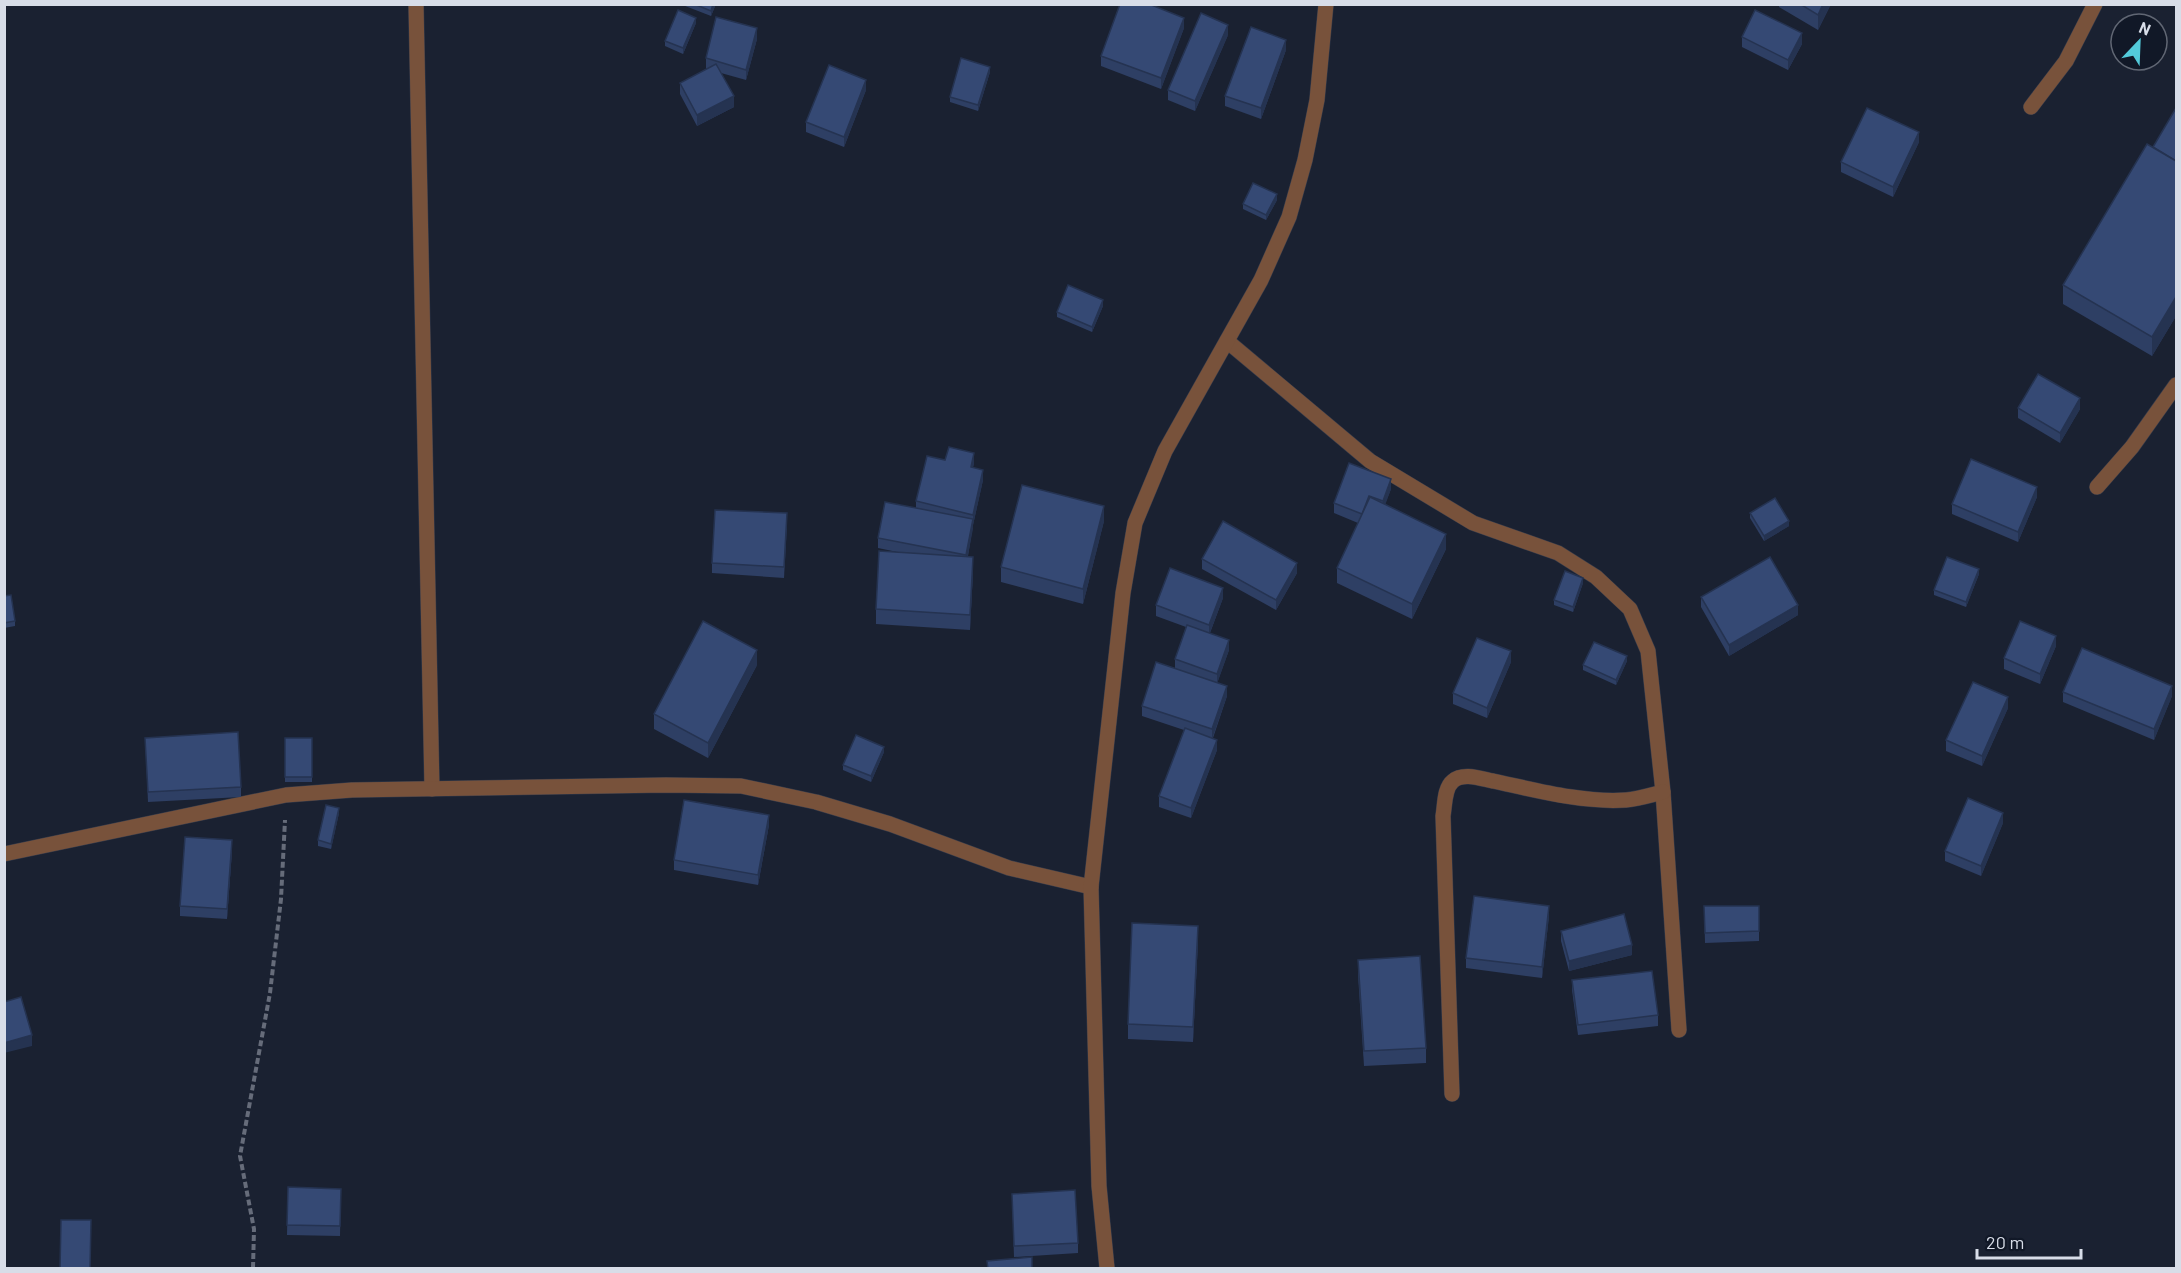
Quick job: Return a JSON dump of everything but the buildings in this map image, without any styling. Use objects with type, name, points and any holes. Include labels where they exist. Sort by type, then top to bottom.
[{"type":"street","points":[[416,4],[432,789]]},
{"type":"street","points":[[1107,1269],[1099,1186],[1091,887],[1123,593],[1135,523],[1165,451],[1261,280],[1289,217],[1305,160],[1317,100],[1326,4]]},
{"type":"street","points":[[2031,107],[2058,74],[2095,4]]},
{"type":"street","points":[[1227,341],[1370,461],[1473,523],[1558,553],[1596,577],[1630,609],[1648,651],[1663,792],[1679,1030]]},
{"type":"street","points":[[2097,487],[2132,447],[2176,385]]},
{"type":"street","points":[[1452,1094],[1443,816],[1449,785],[1459,778],[1473,777],[1554,794],[1609,800],[1628,800],[1663,792]]},
{"type":"street","points":[[4,854],[286,795],[352,790],[741,786],[816,802],[890,824],[1009,868],[1091,887]]},
{"type":"path","points":[[253,1269],[254,1229],[240,1156],[270,993],[281,899],[286,795]]}]
